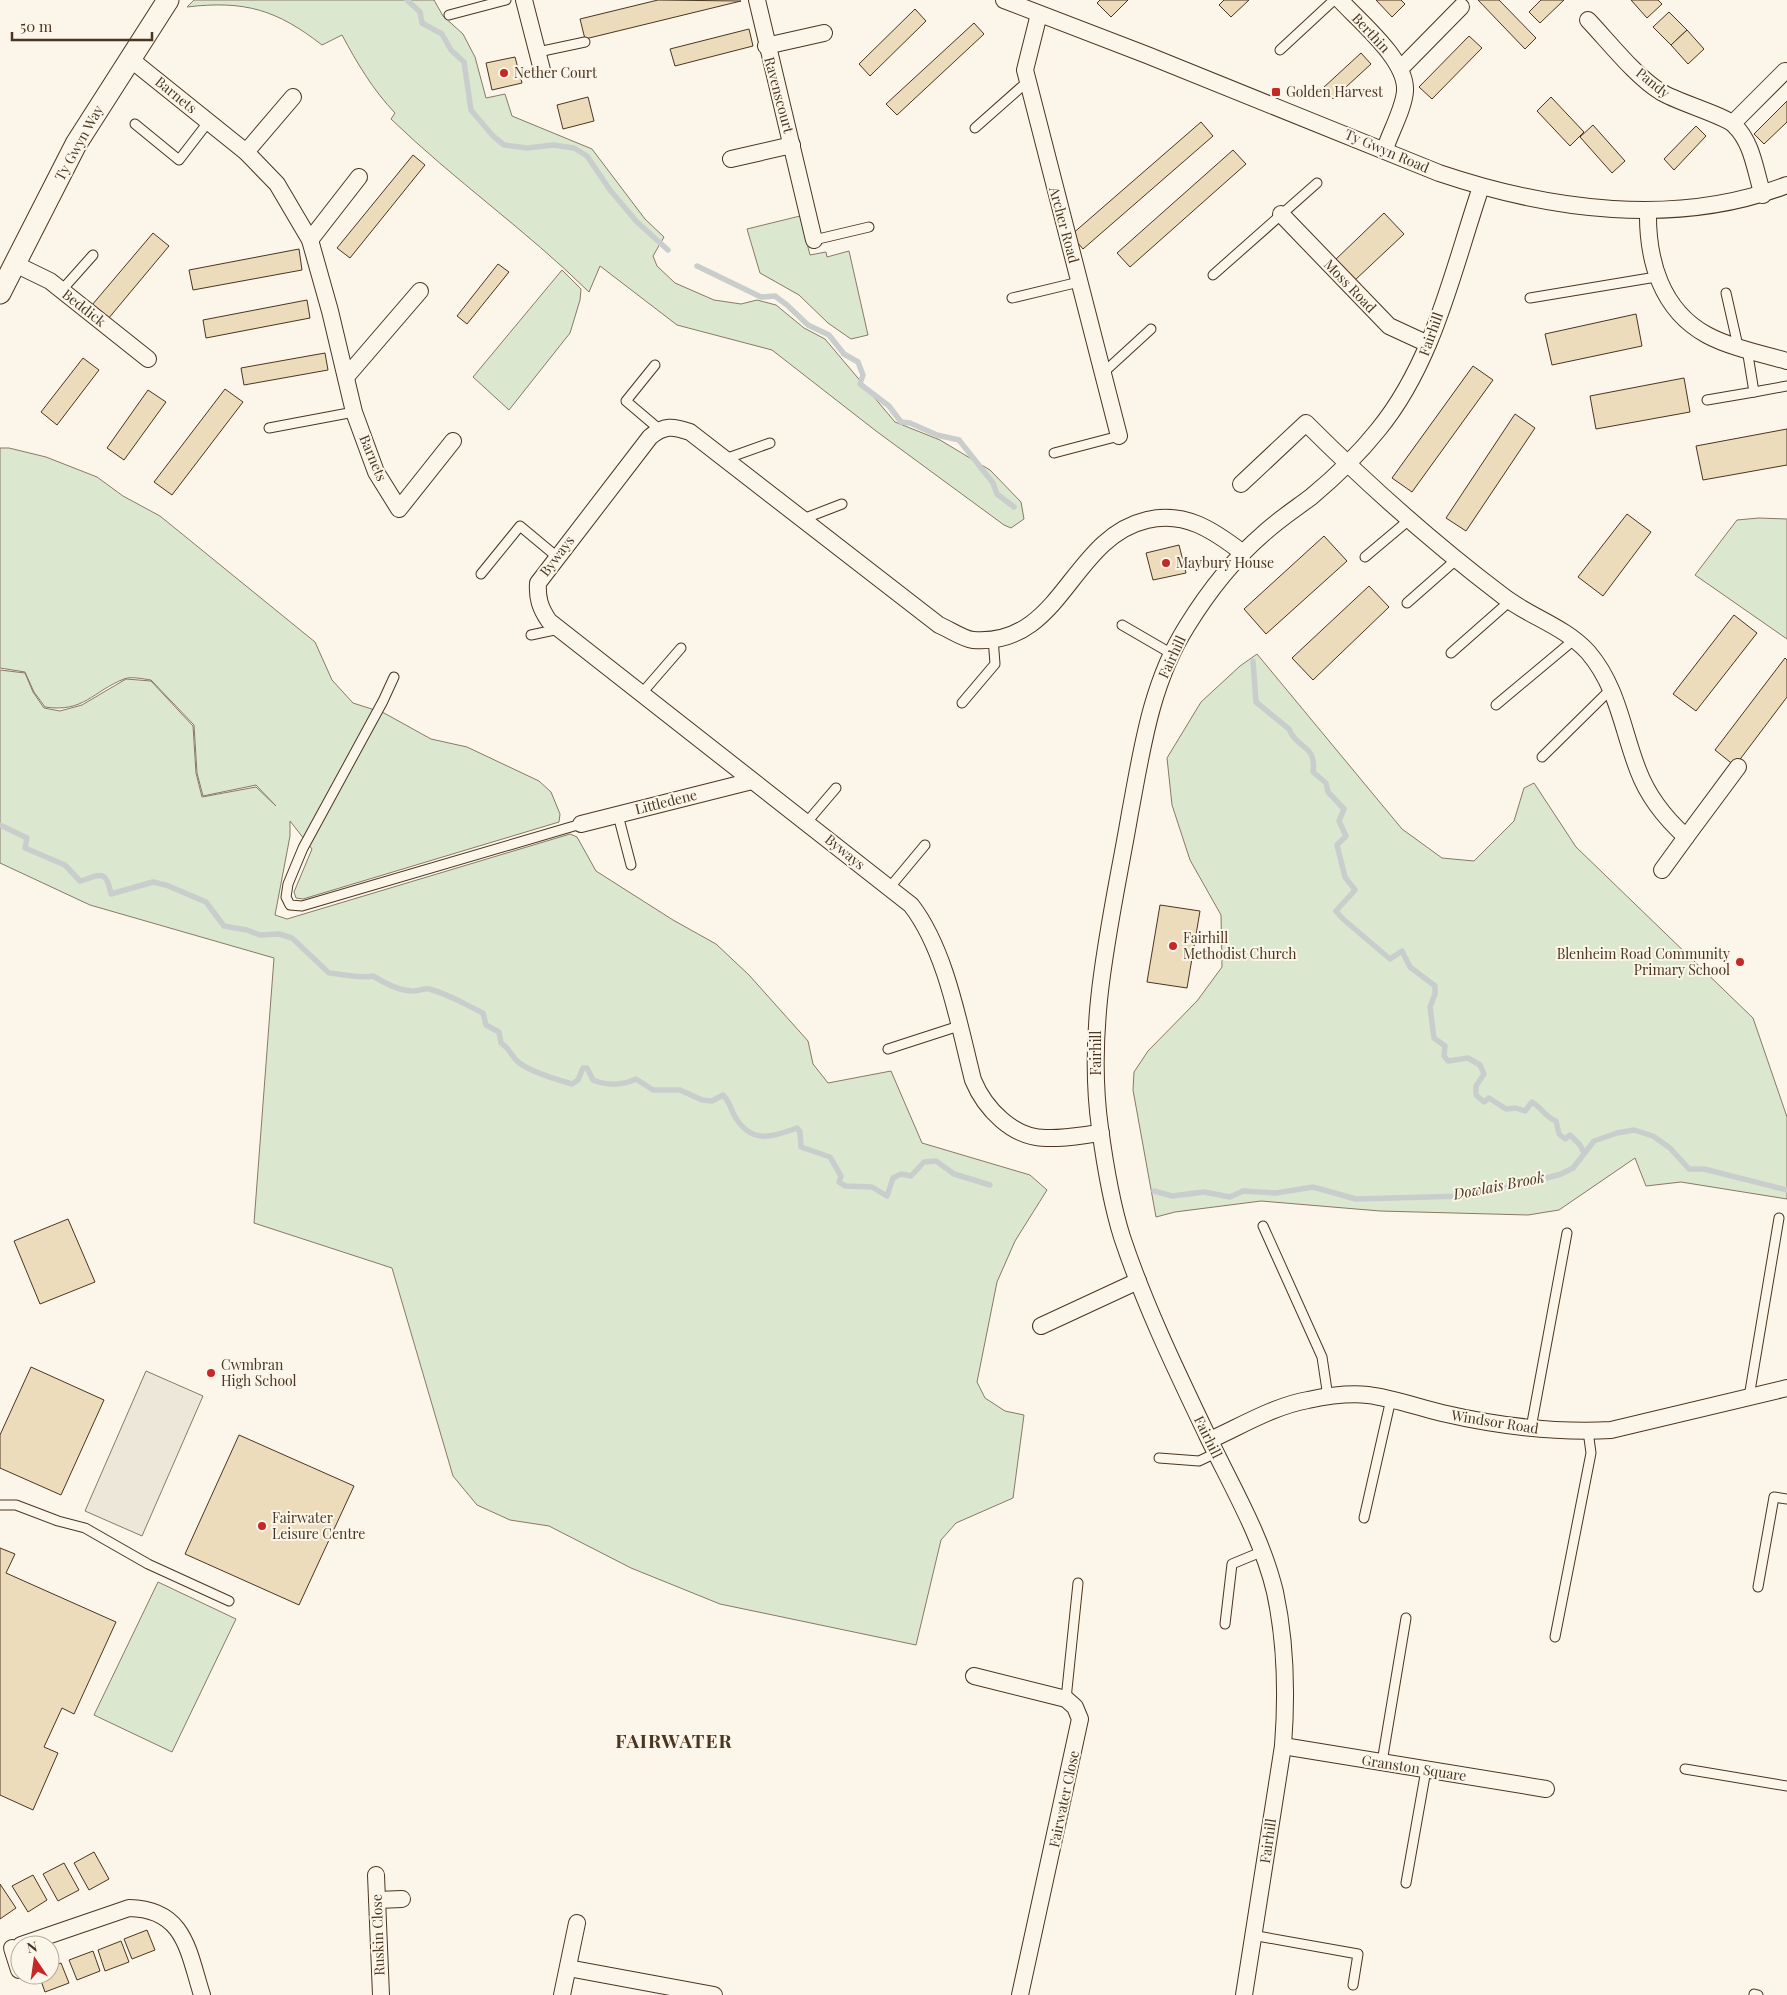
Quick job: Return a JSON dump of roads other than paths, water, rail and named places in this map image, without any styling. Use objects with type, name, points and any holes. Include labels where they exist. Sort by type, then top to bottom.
[{"type":"street","name":"Ty Gwyn Way","points":[[0,293],[76,144],[129,58],[168,0]]},
{"type":"street","points":[[524,0],[542,70]]},
{"type":"street","name":"Ravenscourt","points":[[757,0],[766,46],[814,240]]},
{"type":"street","name":"Ty Gwyn Road","points":[[1004,0],[1147,54],[1385,149],[1439,173],[1481,187],[1532,198],[1584,205],[1648,210],[1698,208],[1739,201],[1763,195],[1787,185]]},
{"type":"street","name":"Berthin","points":[[1340,0],[1400,68],[1404,79],[1405,93],[1385,149]]},
{"type":"street","points":[[1400,68],[1461,6]]},
{"type":"street","name":"Archer Road","points":[[1038,14],[1025,70],[1027,82],[1119,436]]},
{"type":"street","name":"Pandy","points":[[1588,20],[1659,91],[1677,101],[1734,123]]},
{"type":"street","name":"Ravenscourt","points":[[766,46],[824,33]]},
{"type":"street","name":"Barnets","points":[[129,58],[246,152],[277,184],[310,240],[330,311],[354,412],[376,472],[399,509],[453,441]]},
{"type":"street","points":[[1763,195],[1752,154],[1734,123],[1785,71]]},
{"type":"street","points":[[246,152],[293,97]]},
{"type":"street","name":"Ravenscourt","points":[[731,159],[792,145]]},
{"type":"street","points":[[310,240],[359,177]]},
{"type":"street","name":"Fairhill","points":[[1244,1995],[1283,1746],[1286,1705],[1282,1630],[1274,1589],[1247,1516],[1146,1302],[1121,1234],[1101,1134],[1097,1103],[1095,1050],[1098,1001],[1115,887],[1151,708],[1172,654],[1186,627],[1214,587],[1243,553],[1348,464],[1398,404],[1413,379],[1428,344],[1481,187]]},
{"type":"street","points":[[1648,210],[1651,252],[1656,277],[1666,297],[1682,319],[1707,336],[1787,361]]},
{"type":"street","name":"Moss Road","points":[[1281,214],[1389,326],[1428,344]]},
{"type":"street","name":"Beddick","points":[[15,264],[50,281],[148,359]]},
{"type":"street","points":[[346,377],[420,291]]},
{"type":"street","points":[[1241,484],[1306,423],[1408,520],[1510,601],[1574,639],[1598,666],[1611,689],[1622,714],[1638,771],[1650,796],[1666,818],[1686,837]]},
{"type":"street","points":[[659,429],[673,426],[690,432],[939,624],[972,640],[1011,636],[1036,622],[1055,602],[1100,545],[1116,532],[1135,523],[1161,517],[1195,522],[1243,553]]},
{"type":"street","name":"Byways","points":[[659,429],[650,437],[556,556],[538,583],[537,596],[549,621],[911,904],[925,923],[936,948],[973,1080],[980,1096],[990,1110],[1022,1132],[1045,1138],[1101,1134]]},
{"type":"street","points":[[1662,870],[1738,767]]},
{"type":"street","name":"Littledene","points":[[580,824],[752,781]]},
{"type":"street","points":[[1041,1326],[1138,1281]]},
{"type":"street","name":"Windsor Road","points":[[1213,1446],[1281,1408],[1306,1400],[1328,1397],[1368,1395],[1391,1399],[1441,1413],[1530,1428],[1588,1431],[1611,1430],[1787,1388]]},
{"type":"street","points":[[974,1676],[1066,1700]]},
{"type":"street","name":"Fairwater Close","points":[[1020,1995],[1080,1720],[1076,1707],[1066,1700]]},
{"type":"street","name":"Granston Square","points":[[1283,1746],[1546,1789]]},
{"type":"street","name":"Ruskin Close","points":[[376,1875],[380,1995]]},
{"type":"street","points":[[377,1900],[402,1899]]},
{"type":"street","points":[[51,1935],[129,1908],[147,1909],[174,1923],[183,1937],[202,1995]]},
{"type":"street","points":[[562,1995],[577,1923]]},
{"type":"street","points":[[568,1968],[714,1995]]},
{"type":"lane","points":[[449,14],[506,0]]},
{"type":"lane","points":[[1280,50],[1334,0]]},
{"type":"lane","points":[[538,52],[585,42]]},
{"type":"lane","points":[[975,128],[1027,82]]},
{"type":"lane","points":[[136,124],[179,160],[209,121]]},
{"type":"lane","points":[[1213,275],[1317,183]]},
{"type":"lane","points":[[814,240],[869,227]]},
{"type":"lane","points":[[61,291],[93,255]]},
{"type":"lane","points":[[1530,298],[1656,277]]},
{"type":"lane","points":[[1012,298],[1079,282]]},
{"type":"lane","points":[[1726,293],[1754,392]]},
{"type":"lane","points":[[1103,373],[1151,329]]},
{"type":"lane","points":[[655,365],[626,401],[659,429]]},
{"type":"lane","points":[[1707,400],[1787,386]]},
{"type":"lane","points":[[269,428],[354,412]]},
{"type":"lane","points":[[1054,453],[1119,436]]},
{"type":"lane","points":[[725,459],[770,443]]},
{"type":"lane","points":[[802,519],[842,504]]},
{"type":"lane","points":[[1365,557],[1408,520]]},
{"type":"lane","points":[[481,574],[520,526],[556,556]]},
{"type":"lane","points":[[1406,604],[1457,559]]},
{"type":"lane","points":[[1451,654],[1510,601]]},
{"type":"lane","points":[[1122,625],[1172,654]]},
{"type":"lane","points":[[531,636],[559,629]]},
{"type":"lane","points":[[962,703],[995,664],[993,638]]},
{"type":"lane","points":[[1496,705],[1574,639]]},
{"type":"lane","points":[[642,693],[681,648]]},
{"type":"lane","points":[[394,677],[384,701],[303,848],[288,884],[286,897],[290,905],[302,906],[580,824]]},
{"type":"lane","points":[[1542,757],[1611,689]]},
{"type":"lane","points":[[807,822],[836,788]]},
{"type":"lane","points":[[618,815],[631,865]]},
{"type":"lane","points":[[890,887],[925,845]]},
{"type":"lane","points":[[888,1050],[959,1026]]},
{"type":"lane","points":[[1749,1397],[1779,1218]]},
{"type":"lane","points":[[1263,1226],[1322,1357],[1328,1397]]},
{"type":"lane","points":[[1530,1428],[1567,1233]]},
{"type":"lane","points":[[1364,1518],[1391,1399]]},
{"type":"lane","points":[[1555,1637],[1591,1453],[1588,1431]]},
{"type":"lane","points":[[1159,1458],[1199,1461],[1213,1446]]},
{"type":"lane","points":[[1758,1587],[1774,1497],[1787,1499]]},
{"type":"lane","points":[[0,1506],[16,1505],[85,1528],[148,1564],[229,1601]]},
{"type":"lane","points":[[1225,1624],[1232,1564],[1261,1552]]},
{"type":"lane","points":[[1066,1700],[1078,1583]]},
{"type":"lane","points":[[1382,1762],[1406,1618]]},
{"type":"lane","points":[[1685,1769],[1787,1786]]},
{"type":"lane","points":[[1406,1883],[1426,1770]]},
{"type":"lane","points":[[1252,1935],[1358,1954],[1352,1985]]},
{"type":"waterway","points":[[407,0],[420,12],[422,23],[442,34],[451,50],[464,62],[471,110],[493,136],[504,145],[527,148],[553,145],[574,148],[587,156],[610,190],[637,222],[668,250]]},
{"type":"waterway","points":[[697,266],[761,297],[775,296],[808,325],[829,335],[844,354],[858,362],[863,375],[860,384],[889,406],[901,422],[910,423],[937,435],[959,440],[993,483],[997,494],[1014,507]]},
{"type":"waterway","points":[[1253,661],[1256,702],[1289,729],[1292,736],[1309,752],[1312,756],[1313,772],[1326,783],[1328,792],[1344,809],[1339,821],[1346,836],[1337,845],[1345,877],[1355,890],[1336,911],[1390,959],[1402,951],[1410,967],[1435,986],[1435,994],[1430,1007],[1434,1038],[1445,1046],[1444,1056],[1448,1061],[1468,1058],[1480,1065],[1484,1074],[1476,1086],[1476,1095],[1484,1102],[1489,1098],[1506,1109],[1516,1108],[1525,1111],[1532,1102],[1556,1121],[1559,1134],[1565,1139],[1570,1135],[1580,1145],[1584,1153]]},
{"type":"waterway","name":"Dowlais Brook","points":[[0,825],[27,838],[25,848],[65,865],[80,881],[97,876],[104,877],[107,880],[111,894],[153,882],[166,885],[206,902],[224,926],[247,930],[260,935],[279,934],[292,938],[329,973],[356,977],[373,976],[403,990],[429,989],[450,996],[483,1013],[486,1025],[499,1032],[501,1043],[517,1061],[543,1075],[572,1084],[578,1080],[583,1068],[587,1068],[593,1080],[604,1083],[620,1084],[636,1079],[653,1090],[680,1090],[702,1100],[712,1101],[723,1095],[729,1102],[734,1115],[741,1125],[755,1135],[770,1136],[797,1128],[800,1132],[801,1147],[830,1157],[841,1176],[839,1182],[845,1186],[872,1187],[887,1196],[893,1178],[901,1174],[911,1176],[924,1162],[936,1161],[954,1174],[990,1185]]},
{"type":"waterway","name":"Dowlais Brook","points":[[1154,1191],[1172,1196],[1204,1192],[1230,1197],[1243,1191],[1276,1193],[1313,1187],[1356,1199],[1463,1196],[1561,1174],[1573,1168],[1594,1141],[1617,1133],[1634,1130],[1653,1136],[1670,1148],[1689,1169],[1704,1169],[1787,1190]]},
{"type":"place","name":"Nether Court","points":[[504,73]]},
{"type":"place","name":"Golden Harvest","points":[[1276,92]]},
{"type":"place","name":"Maybury House","points":[[1166,563]]},
{"type":"place","name":"Fairhill Methodist Church","points":[[1173,946]]},
{"type":"place","name":"Blenheim Road Community Primary School","points":[[1740,962]]},
{"type":"place","name":"Cwmbran High School","points":[[211,1373]]},
{"type":"place","name":"Fairwater Leisure Centre","points":[[262,1526]]},
{"type":"district","name":"FAIRWATER","points":[[674,1741]]}]
